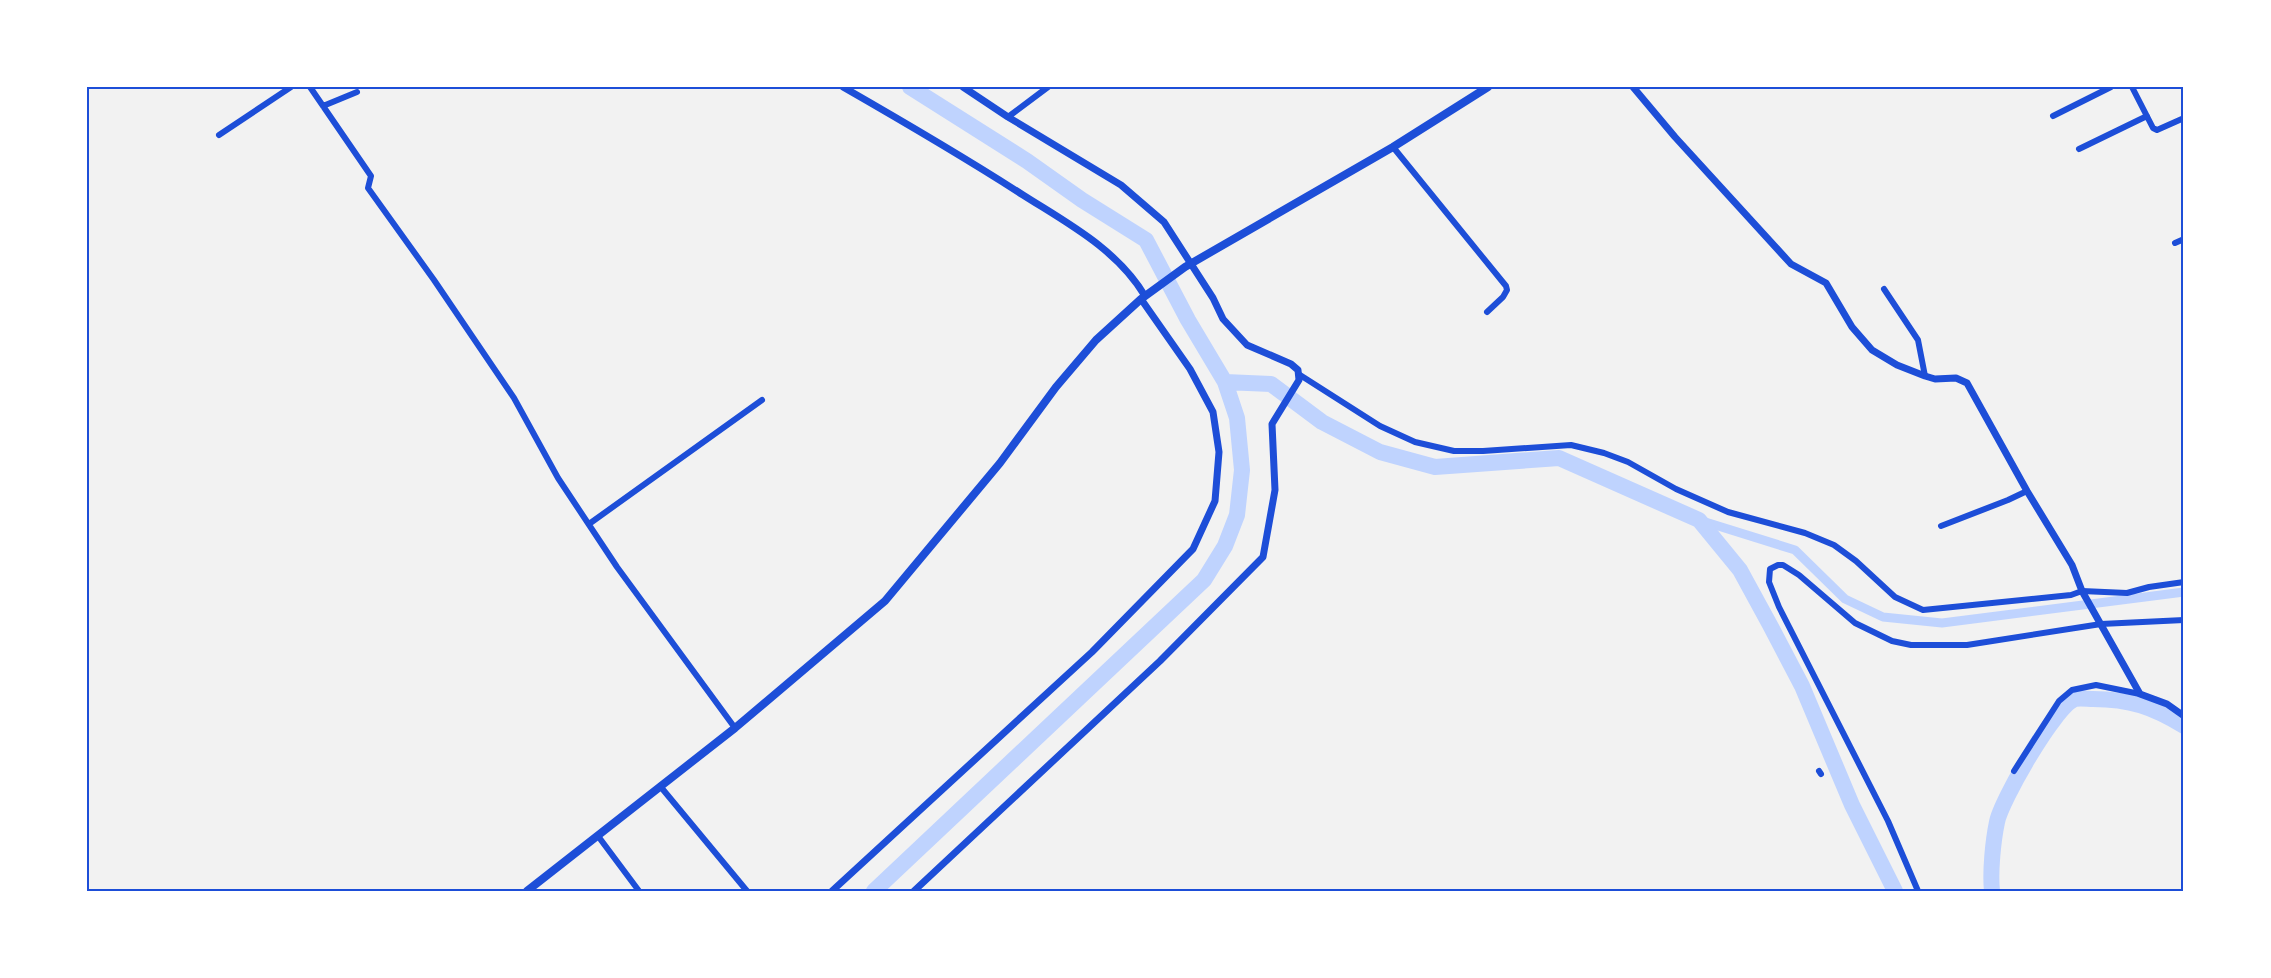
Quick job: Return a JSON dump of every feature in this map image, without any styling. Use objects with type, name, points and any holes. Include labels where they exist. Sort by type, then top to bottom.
[{"type":"main road","points":[[527,891],[735,728],[885,601],[1000,463],[1076,364],[1110,326],[1143,297],[1189,265],[1393,147],[1488,87]]},
{"type":"street","points":[[219,135],[291,87]]},
{"type":"street","points":[[310,87],[371,176],[368,188],[514,398],[558,478],[616,567],[735,728]]},
{"type":"street","points":[[832,891],[1092,652],[1193,549],[1215,501],[1219,452],[1213,412],[1190,369],[1116,260],[1091,239],[966,159],[843,87]]},
{"type":"street","points":[[963,87],[974,90],[1008,117],[1121,185],[1164,222],[1189,265],[1213,298],[1223,319],[1247,345],[1291,364],[1298,370],[1300,378],[1380,426],[1415,442],[1454,451],[1571,445],[1604,453],[1628,462],[1676,489],[1728,512],[1805,533],[1834,545],[1895,597],[1923,610],[2082,592],[2127,593],[2184,582]]},
{"type":"street","points":[[1008,117],[1048,87]]},
{"type":"street","points":[[1633,87],[1638,96],[1791,264],[1826,283],[1852,327],[1867,346],[1897,365],[1925,376],[1935,379],[1956,378],[1967,383],[2026,491],[2072,565],[2082,592],[2140,694]]},
{"type":"street","points":[[2053,116],[2111,87]]},
{"type":"street","points":[[2132,87],[2157,130],[2184,118]]},
{"type":"street","points":[[323,106],[357,92]]},
{"type":"street","points":[[2079,149],[2147,116]]},
{"type":"street","points":[[1393,147],[1506,286],[1507,290],[1503,297],[1487,312]]},
{"type":"street","points":[[2175,243],[2184,239]]},
{"type":"street","points":[[1884,289],[1918,340],[1925,376]]},
{"type":"street","points":[[914,891],[1161,661],[1263,557],[1275,490],[1272,424],[1300,378]]},
{"type":"street","points":[[589,524],[762,400]]},
{"type":"street","points":[[1941,526],[2026,491]]},
{"type":"street","points":[[1918,891],[1888,821],[1779,607],[1768,582],[1770,569],[1783,565],[1799,574],[1855,622],[1892,641],[1911,645],[1967,645],[2100,622],[2184,620]]},
{"type":"street","points":[[2014,771],[2059,701],[2072,690],[2096,685],[2140,694],[2167,704],[2184,716]]},
{"type":"street","points":[[660,786],[747,891]]},
{"type":"street","points":[[598,836],[639,891]]},
{"type":"waterway","points":[[874,891],[1204,580],[1225,546],[1237,515],[1242,470],[1237,418],[1225,382],[1188,320],[1146,240],[910,87]]},
{"type":"waterway","points":[[1225,382],[1271,384],[1322,422],[1380,452],[1435,467],[1559,458],[1699,520],[1740,570],[1770,625],[1802,686],[1852,805],[1895,891]]},
{"type":"waterway","points":[[1699,520],[1795,550],[1845,599],[1883,617],[1942,623],[2184,592]]},
{"type":"waterway","points":[[1992,891],[1993,847],[2001,811],[2030,755],[2066,705],[2075,699],[2106,699],[2130,703],[2151,709],[2184,726]]}]
